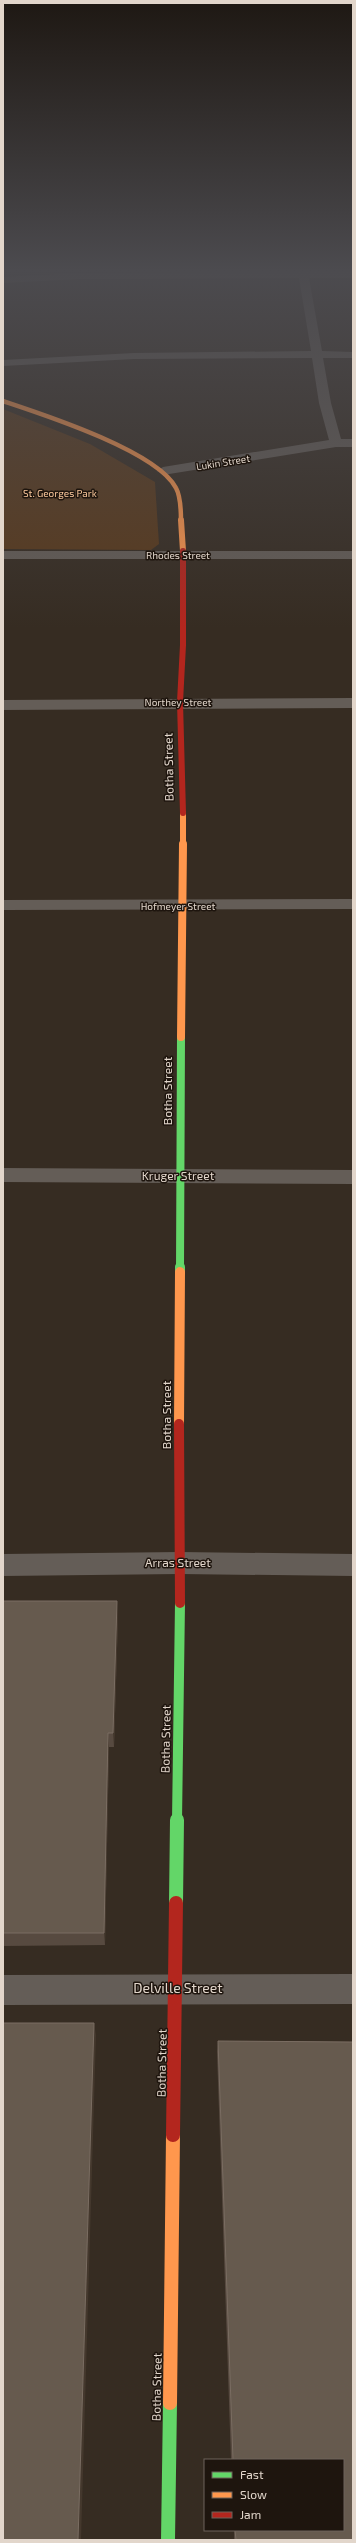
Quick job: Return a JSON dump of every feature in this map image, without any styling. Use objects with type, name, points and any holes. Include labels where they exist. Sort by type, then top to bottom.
[{"type":"main road","name":"Botha Street","points":[[3,401],[52,417],[95,435],[163,471],[177,488],[183,555],[183,645],[180,702],[182,906],[180,1563],[168,2540]]},
{"type":"street","points":[[323,391],[325,403],[336,443]]},
{"type":"street","name":"Lukin Street","points":[[163,471],[336,443],[353,443]]},
{"type":"street","name":"Rhodes Street","points":[[3,555],[353,555]]},
{"type":"street","name":"Northey Street","points":[[3,705],[180,702],[353,703]]},
{"type":"street","name":"Hofmeyer Street","points":[[3,905],[182,906],[353,904]]},
{"type":"street","name":"Kruger Street","points":[[3,1175],[353,1177]]},
{"type":"street","name":"Arras Street","points":[[3,1565],[180,1563],[353,1565]]},
{"type":"street","name":"Delville Street","points":[[3,1990],[175,1988],[353,1989]]},
{"type":"green space","name":"St. Georges Park","points":[[3,409],[90,444],[155,482],[159,544],[151,550],[3,549]]},
{"type":"building","points":[[3,1601],[117,1601],[113,1733],[108,1733],[104,1933],[3,1933]]},
{"type":"building","points":[[3,2023],[94,2023],[78,2540],[3,2540]]},
{"type":"building","points":[[218,2041],[353,2042],[353,2540],[236,2540],[235,2531],[344,2531],[344,2459],[233,2459]]},
{"type":"traffic: fast","points":[[180,1272],[181,1037]]},
{"type":"traffic: fast","points":[[176,1903],[180,1603]]},
{"type":"traffic: fast","points":[[168,2540],[170,2403]]},
{"type":"traffic: slow","points":[[3,401],[70,425],[124,448],[147,461],[165,474],[176,487],[178,492],[183,551]]},
{"type":"traffic: slow","points":[[181,1037],[183,813]]},
{"type":"traffic: slow","points":[[179,1424],[180,1272]]},
{"type":"traffic: slow","points":[[170,2403],[173,2135]]},
{"type":"traffic: jam","points":[[183,551],[183,645],[180,702],[183,813]]},
{"type":"traffic: jam","points":[[179,1424],[180,1603]]},
{"type":"traffic: jam","points":[[173,2135],[176,1903]]}]
